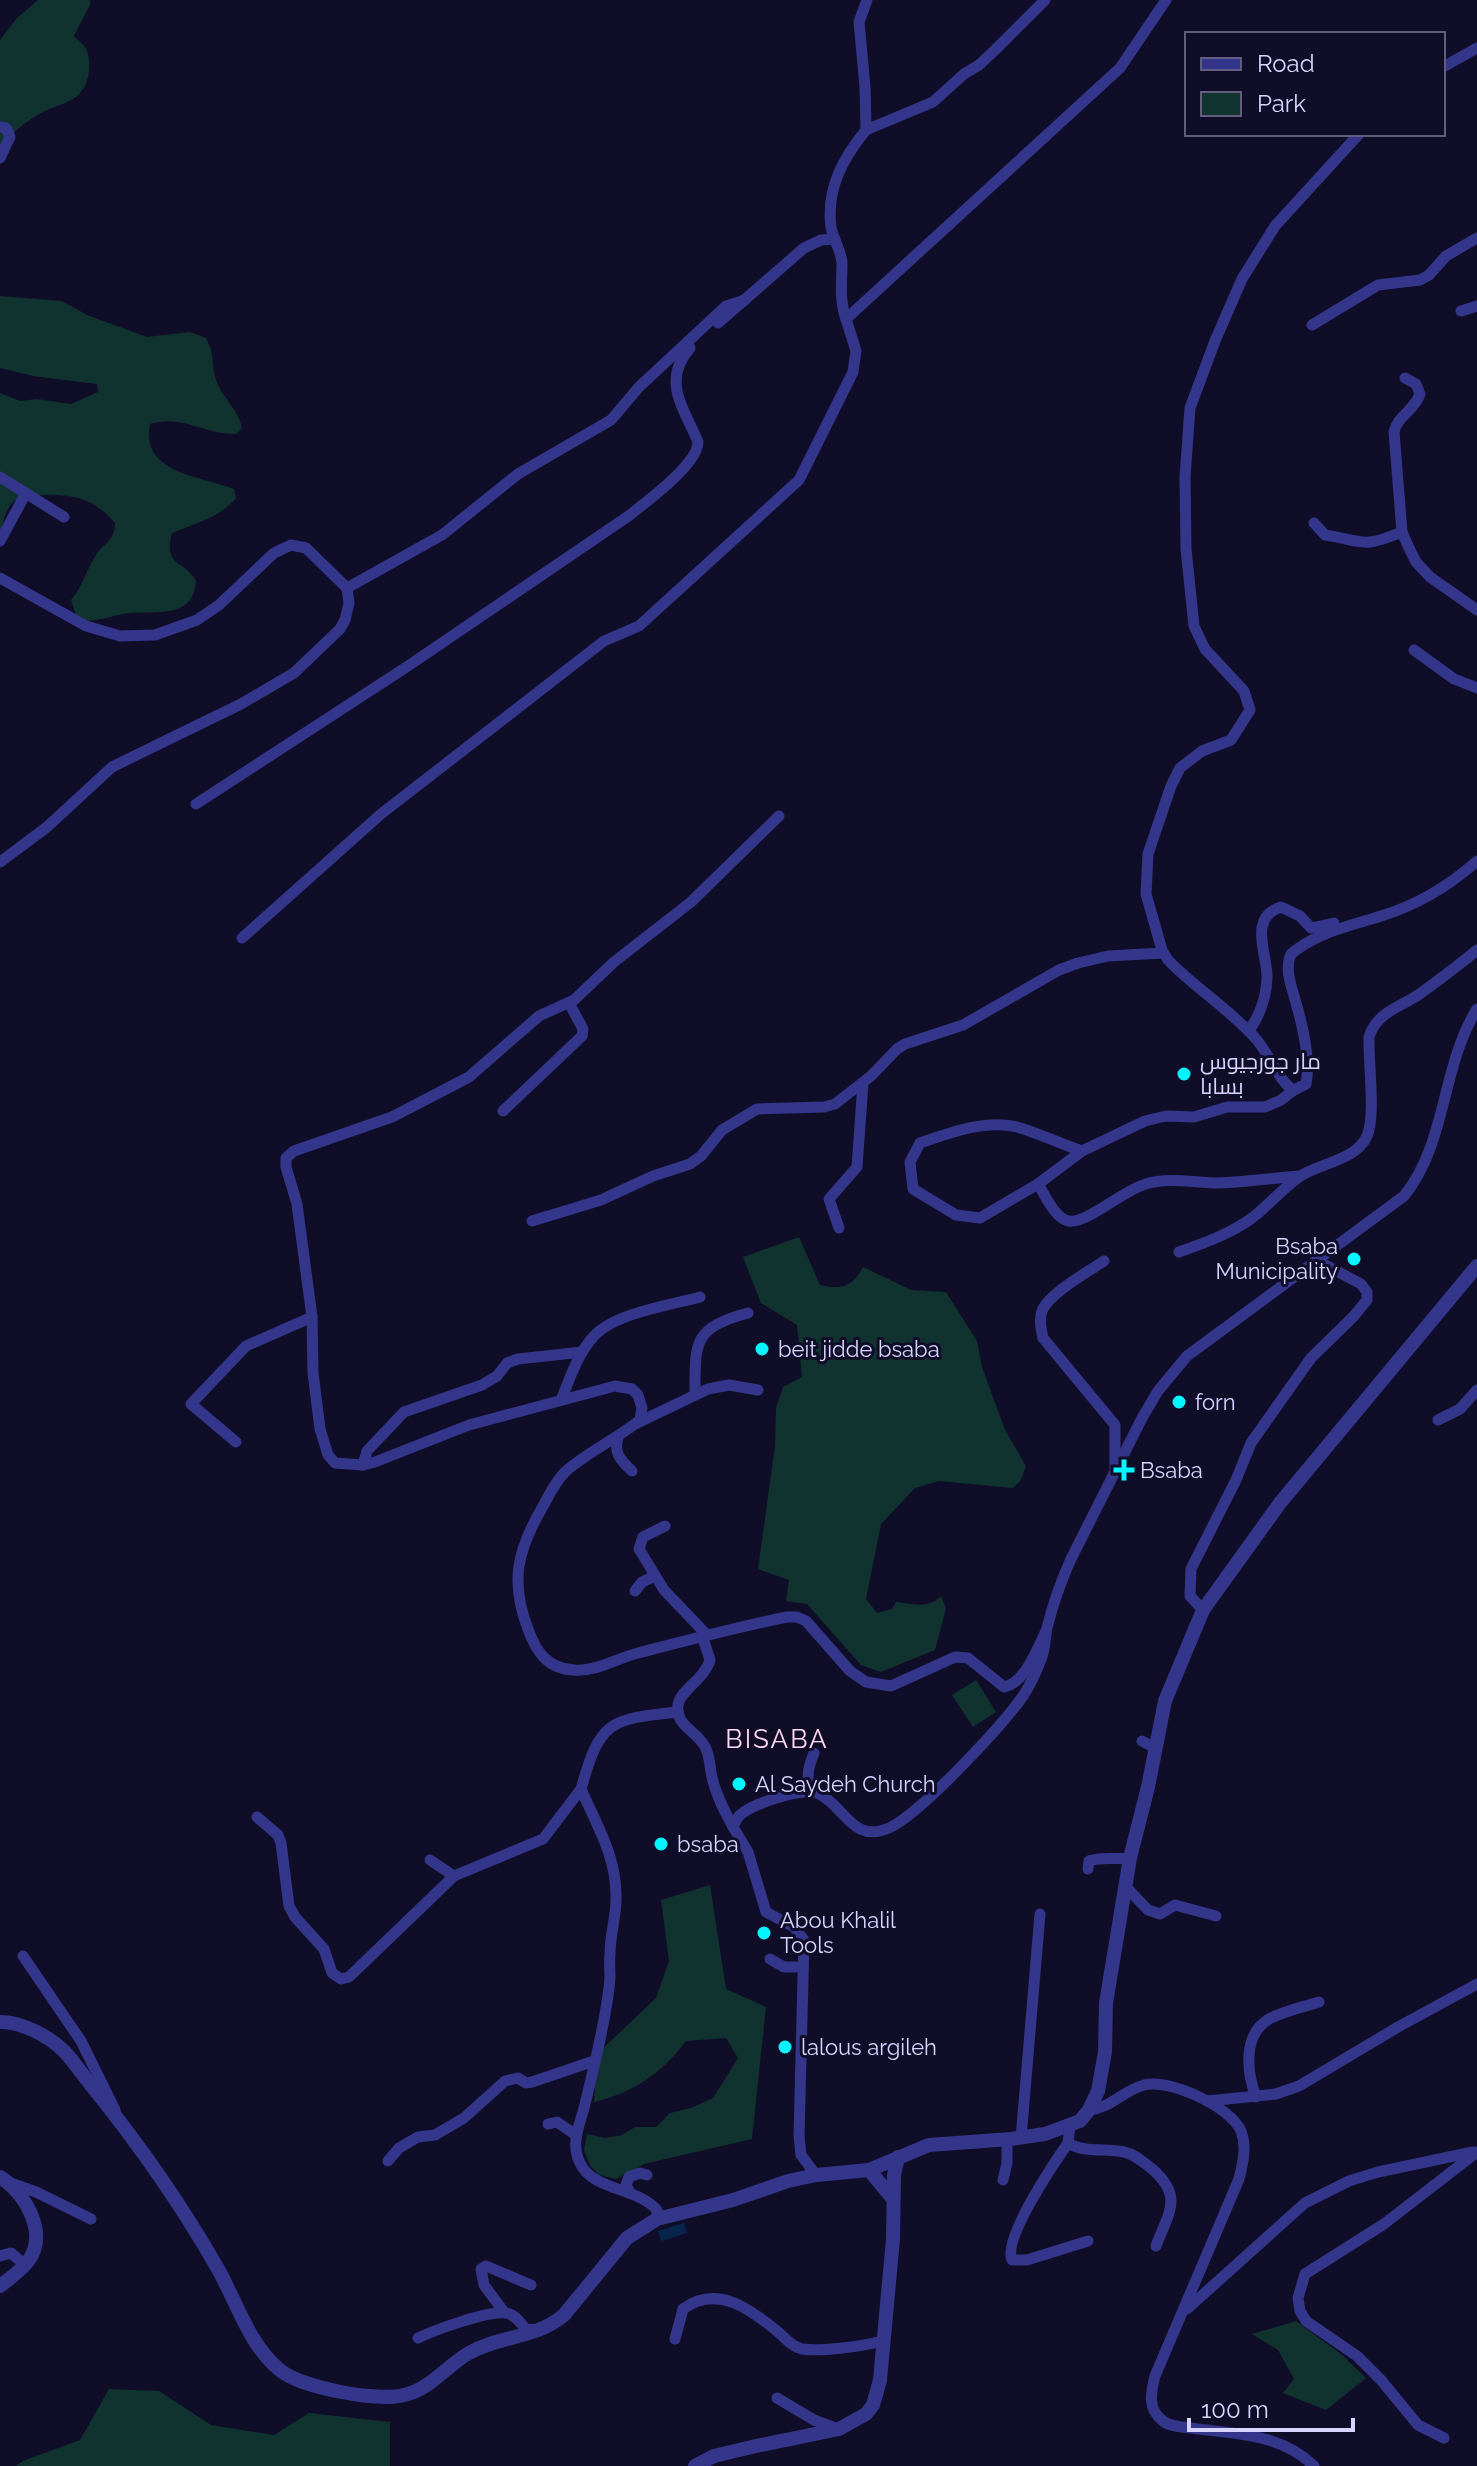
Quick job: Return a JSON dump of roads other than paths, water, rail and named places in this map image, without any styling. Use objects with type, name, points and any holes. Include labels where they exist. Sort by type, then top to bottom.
[{"type":"street","points":[[242,938],[381,814],[604,641],[639,626],[799,480],[853,372],[856,351],[846,319],[841,289],[842,261],[831,218],[836,176],[866,130],[859,22],[867,0]]},
{"type":"street","points":[[866,130],[933,102],[979,65],[1045,0]]},
{"type":"street","points":[[846,319],[1120,68],[1166,0]]},
{"type":"street","points":[[1445,66],[1477,48]]},
{"type":"street","points":[[0,127],[6,128],[10,137],[0,158]]},
{"type":"street","points":[[1294,1090],[1287,1087],[1271,1058],[1249,1031],[1163,953],[1146,894],[1145,872],[1148,854],[1180,768],[1202,751],[1231,740],[1250,710],[1244,691],[1205,649],[1194,626],[1186,549],[1185,477],[1190,408],[1242,279],[1275,226],[1357,136]]},
{"type":"street","points":[[1312,325],[1378,285],[1420,280],[1429,275],[1446,256],[1477,238]]},
{"type":"street","points":[[196,804],[408,666],[630,515],[653,496],[692,460],[698,448],[676,387],[678,365],[706,333],[772,273],[804,248],[821,240],[835,239]]},
{"type":"street","points":[[347,588],[442,535],[518,474],[611,420],[639,387],[726,306],[745,300]]},
{"type":"street","points":[[1461,311],[1477,306]]},
{"type":"street","points":[[1405,378],[1416,384],[1420,394],[1414,407],[1397,422],[1394,432],[1402,532],[1416,562],[1430,577],[1477,610]]},
{"type":"street","points":[[0,477],[64,517]]},
{"type":"street","points":[[0,541],[26,493]]},
{"type":"street","points":[[1314,523],[1325,535],[1361,544],[1378,542],[1402,532]]},
{"type":"street","points":[[0,578],[93,629],[120,636],[142,636],[163,633],[207,614],[274,553],[291,545],[306,548],[347,588],[349,603],[340,629],[294,673],[241,704],[112,767],[47,827],[0,862]]},
{"type":"street","points":[[0,591],[15,588]]},
{"type":"street","points":[[1414,650],[1454,679],[1477,688]]},
{"type":"street","points":[[635,1424],[643,1414],[641,1400],[632,1389],[615,1386],[469,1425],[375,1462],[363,1465],[335,1463],[323,1442],[313,1373],[312,1317],[297,1204],[286,1158],[294,1151],[392,1117],[469,1077],[539,1016],[569,1003],[614,962],[691,902],[779,816]]},
{"type":"street","points":[[1082,1151],[1016,1127],[975,1127],[949,1132],[920,1143],[910,1162],[913,1189],[956,1215],[980,1218],[1038,1184],[1082,1151],[1145,1121],[1166,1116],[1194,1117],[1227,1107],[1265,1107],[1288,1097],[1306,1084],[1307,1070],[1288,958],[1317,938],[1424,898],[1477,861]]},
{"type":"street","points":[[1249,1031],[1264,1002],[1267,960],[1261,946],[1260,930],[1272,912],[1281,907],[1300,916],[1311,928],[1337,922],[1351,924]]},
{"type":"street","points":[[1179,1252],[1238,1227],[1300,1176],[1347,1154],[1367,1136],[1370,1125],[1369,1037],[1374,1025],[1387,1012],[1414,999],[1477,950]]},
{"type":"street","points":[[532,1221],[601,1200],[653,1176],[690,1164],[701,1156],[722,1130],[757,1109],[830,1106],[863,1083],[905,1044],[963,1025],[1068,966],[1108,956],[1163,953]]},
{"type":"street","points":[[503,1111],[582,1036],[583,1029],[569,1003]]},
{"type":"street","points":[[733,1827],[740,1815],[770,1800],[811,1791],[822,1795],[865,1832],[875,1832],[903,1820],[975,1750],[1024,1694],[1043,1653],[1058,1587],[1158,1391],[1187,1356],[1392,1207],[1415,1182],[1432,1147],[1450,1072],[1477,1009]]},
{"type":"street","points":[[1467,1030],[1477,1021]]},
{"type":"street","points":[[839,1228],[829,1199],[857,1167],[863,1083]]},
{"type":"street","points":[[1038,1184],[1060,1218],[1071,1222],[1088,1217],[1132,1189],[1154,1182],[1222,1183],[1300,1176]]},
{"type":"street","points":[[1104,1261],[1051,1299],[1042,1312],[1040,1326],[1043,1338],[1115,1425],[1114,1474]]},
{"type":"street","points":[[1203,1610],[1190,1596],[1191,1569],[1251,1443],[1311,1358],[1367,1300],[1367,1292],[1361,1284],[1318,1261]]},
{"type":"street","points":[[0,2022],[25,2027],[63,2050],[118,2118],[194,2228],[251,2334],[274,2364],[290,2377],[331,2390],[384,2397],[404,2395],[422,2388],[468,2354],[486,2345],[543,2330],[564,2315],[627,2238],[657,2219],[733,2200],[788,2181],[869,2170],[929,2145],[1014,2139],[1080,2121],[1098,2091],[1105,2052],[1106,2003],[1148,1744],[1203,1610],[1280,1503],[1477,1266]]},
{"type":"street","points":[[562,1398],[582,1352],[599,1331],[623,1319],[700,1297]]},
{"type":"street","points":[[695,1394],[696,1359],[701,1337],[715,1324],[748,1313]]},
{"type":"street","points":[[236,1442],[191,1404],[246,1346],[312,1317]]},
{"type":"street","points":[[363,1465],[367,1451],[404,1412],[482,1385],[497,1376],[507,1363],[518,1359],[582,1352]]},
{"type":"street","points":[[758,1390],[729,1385],[695,1394],[619,1434],[556,1482],[531,1526],[518,1564],[517,1584],[518,1599],[532,1641],[539,1654],[549,1663],[577,1671],[704,1635],[797,1617],[806,1621],[850,1671],[866,1682],[891,1686],[955,1657],[968,1658],[1004,1687],[1010,1687],[1024,1672],[1046,1631]]},
{"type":"street","points":[[1438,1420],[1460,1409],[1477,1390]]},
{"type":"street","points":[[619,1434],[615,1444],[617,1454],[632,1471]]},
{"type":"street","points":[[665,1526],[651,1531],[640,1542],[639,1549],[671,1598],[704,1635],[710,1660],[704,1674],[681,1695],[678,1712],[681,1722],[699,1737],[709,1753],[714,1785],[748,1852],[766,1912],[794,1927],[804,1940],[799,2136],[801,2155],[816,2175]]},
{"type":"street","points":[[635,1591],[642,1582],[655,1576]]},
{"type":"street","points":[[257,1817],[278,1835],[281,1843],[289,1906],[324,1949],[332,1973],[341,1979],[349,1977],[454,1876],[543,1839],[581,1789],[592,1750],[609,1726],[636,1717],[678,1712]]},
{"type":"street","points":[[811,1791],[807,1780],[814,1753]]},
{"type":"street","points":[[581,1789],[610,1854],[616,1900],[609,1952],[610,1980],[575,2148],[585,2172],[651,2203],[657,2210],[657,2219]]},
{"type":"street","points":[[1088,1869],[1089,1861],[1097,1858],[1130,1858]]},
{"type":"street","points":[[430,1860],[454,1876]]},
{"type":"street","points":[[1126,1887],[1148,1910],[1160,1914],[1175,1905],[1216,1916]]},
{"type":"street","points":[[1003,2180],[1014,2139],[1040,1914]]},
{"type":"street","points":[[23,1956],[81,2041],[118,2118]]},
{"type":"street","points":[[770,1959],[784,1967],[803,1967]]},
{"type":"street","points":[[1207,2101],[1256,2097],[1299,2086],[1477,1984]]},
{"type":"street","points":[[1256,2097],[1249,2078],[1248,2062],[1256,2034],[1268,2020],[1319,2002]]},
{"type":"street","points":[[388,2161],[399,2148],[418,2137],[435,2135],[464,2118],[505,2081],[518,2078],[526,2083],[532,2082],[594,2061]]},
{"type":"street","points":[[1089,2110],[1103,2109],[1147,2084],[1166,2086],[1207,2101],[1237,2123],[1244,2148],[1239,2179],[1155,2376],[1150,2395],[1157,2415],[1164,2422],[1176,2427],[1234,2432],[1285,2445],[1314,2466]]},
{"type":"street","points":[[548,2124],[557,2122],[576,2135]]},
{"type":"street","points":[[1070,2126],[1068,2143],[1040,2188],[1011,2244],[1009,2255],[1012,2260],[1027,2260],[1088,2241]]},
{"type":"street","points":[[1068,2143],[1076,2148],[1126,2152],[1137,2157],[1169,2185],[1172,2196],[1170,2211],[1156,2246]]},
{"type":"street","points":[[1185,2311],[1305,2203],[1349,2181],[1378,2172],[1477,2152]]},
{"type":"street","points":[[1444,2438],[1418,2425],[1368,2366],[1333,2337],[1306,2321],[1298,2298],[1305,2274],[1384,2224],[1477,2152]]},
{"type":"street","points":[[695,2466],[714,2456],[839,2429],[866,2414],[873,2405],[880,2380],[893,2239],[894,2175],[898,2157]]},
{"type":"street","points":[[869,2170],[893,2199]]},
{"type":"street","points":[[630,2193],[626,2185],[629,2177],[640,2173],[647,2175]]},
{"type":"street","points":[[4,2179],[91,2219]]},
{"type":"street","points":[[0,2286],[25,2265],[34,2248],[35,2225],[23,2199],[4,2179]]},
{"type":"street","points":[[0,2256],[11,2253],[25,2265]]},
{"type":"street","points":[[531,2285],[497,2269],[486,2266],[481,2269],[484,2285],[504,2312],[517,2318],[525,2329],[543,2330]]},
{"type":"street","points":[[675,2339],[683,2309],[699,2301],[722,2297],[746,2308],[792,2345],[802,2349],[865,2346],[883,2341]]},
{"type":"street","points":[[418,2338],[453,2324],[504,2312]]},
{"type":"street","points":[[777,2398],[814,2420],[839,2429]]},
{"type":"water","points":[[684,2223],[687,2233],[661,2241],[658,2231]]},
{"type":"place","name":"مار جورجيوس بسابا","points":[[1184,1074]]},
{"type":"place","name":"Bsaba Municipality","points":[[1354,1259]]},
{"type":"place","name":"beit jidde bsaba","points":[[762,1349]]},
{"type":"place","name":"forn","points":[[1179,1402]]},
{"type":"place","name":"Bsaba","points":[[1124,1470]]},
{"type":"place","name":"Al Saydeh Church","points":[[739,1784]]},
{"type":"place","name":"bsaba","points":[[661,1844]]},
{"type":"place","name":"Abou Khalil Tools","points":[[764,1933]]},
{"type":"place","name":"lalous argileh","points":[[785,2047]]},
{"type":"district","name":"BISABA","points":[[777,1739]]}]
